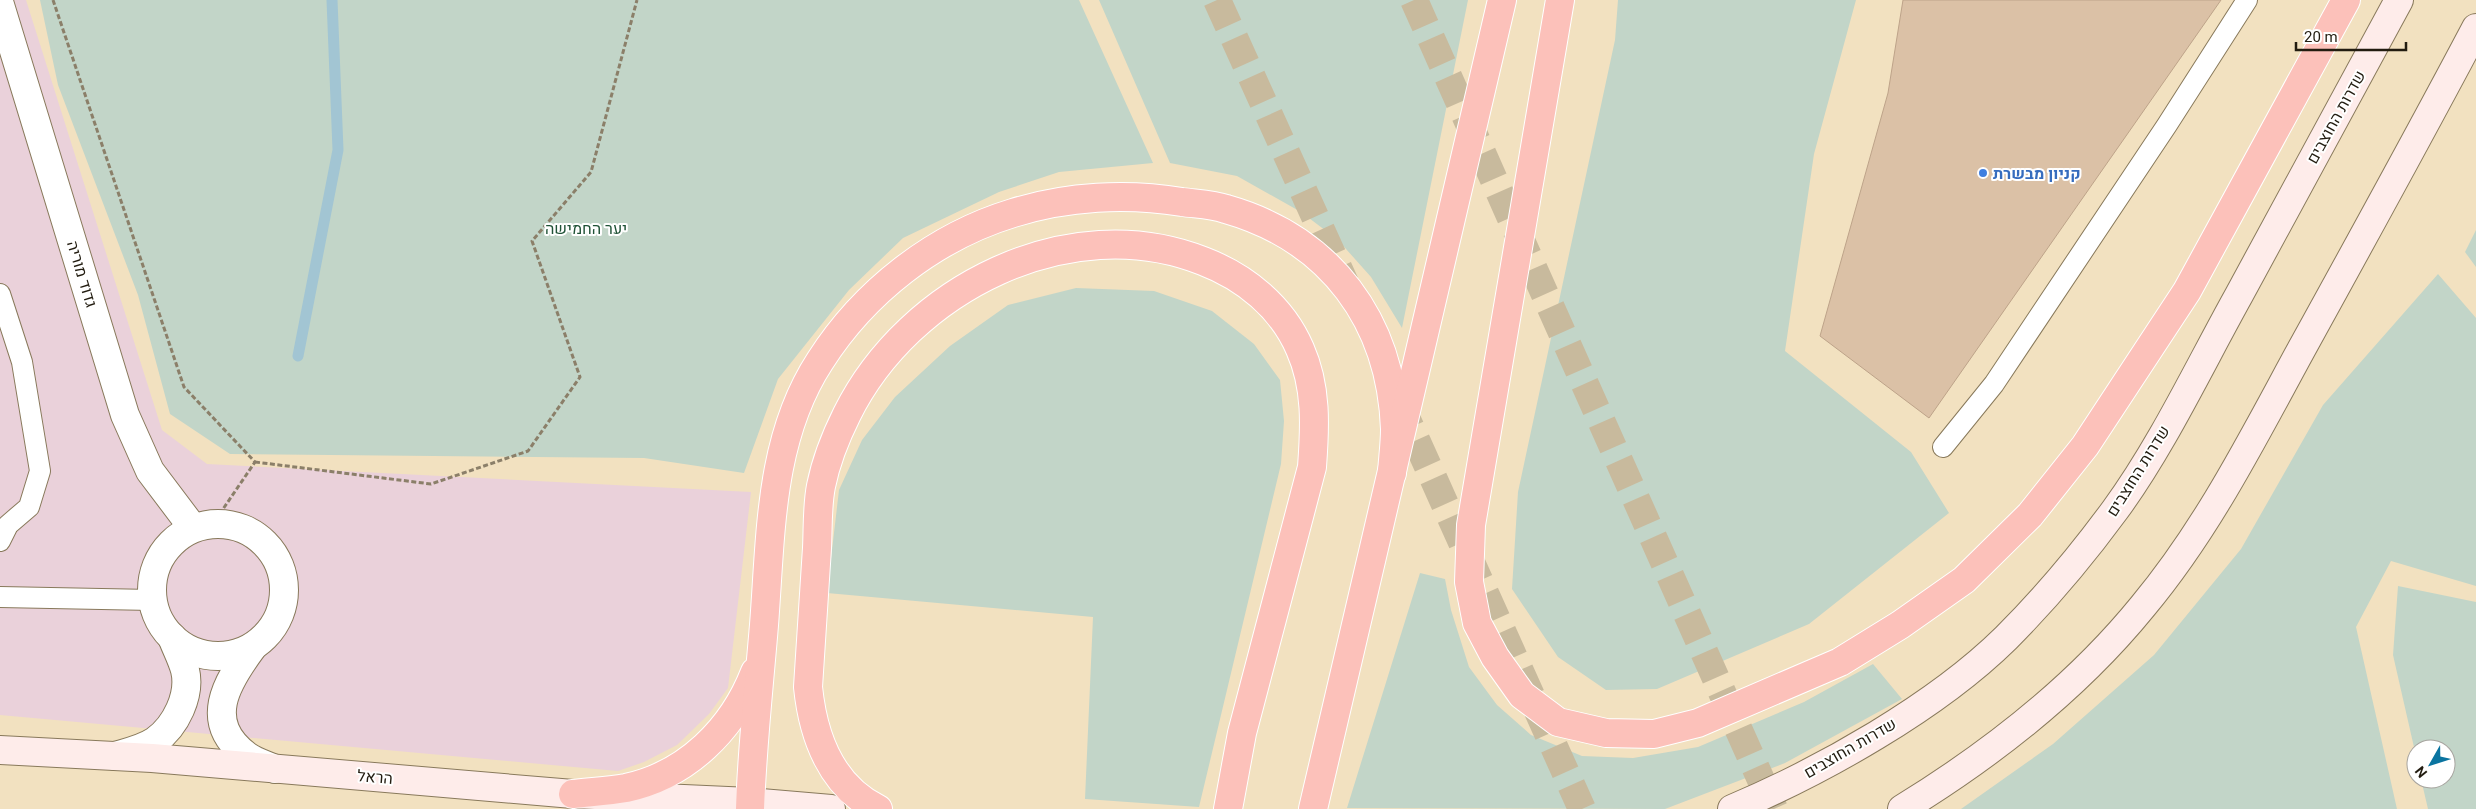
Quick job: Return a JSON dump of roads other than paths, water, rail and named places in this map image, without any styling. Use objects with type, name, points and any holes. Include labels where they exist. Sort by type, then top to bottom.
[{"type":"highway","points":[[1314,809],[1502,0]]},
{"type":"highway","points":[[1560,0],[1475,497],[1471,524],[1469,582],[1477,624],[1495,657],[1522,695],[1558,722],[1606,733],[1654,734],[1698,723],[1840,662],[1900,625],[1964,580],[2030,515],[2085,446],[2187,291],[2346,0]]},
{"type":"highway","points":[[750,806],[776,475],[792,417],[819,362],[856,313],[900,271],[953,238],[1013,213],[1078,199],[1149,197],[1223,207],[1256,219],[1288,234],[1314,253],[1338,276],[1358,301],[1374,330],[1385,362],[1392,396],[1395,431],[1392,473]]},
{"type":"highway","points":[[878,809],[855,794],[836,772],[820,744],[810,708],[808,687],[820,487],[832,449],[848,412],[870,377],[896,344],[926,315],[962,289],[1001,269],[1045,254],[1093,245],[1142,246],[1186,254],[1224,269],[1256,290],[1281,317],[1300,348],[1311,384],[1316,424],[1312,467],[1242,733],[1228,809]]},
{"type":"highway","points":[[573,794],[626,788],[648,782],[690,760],[708,744],[736,710],[750,686],[761,657]]},
{"type":"main road","name":"שדרות החוצבים","points":[[1732,809],[1816,768],[1883,730],[1957,680],[2006,638],[2063,575],[2116,509],[2162,435],[2399,0]]},
{"type":"main road","points":[[1902,809],[1935,789],[2000,741],[2048,701],[2100,654],[2142,608],[2182,556],[2232,476],[2476,28]]},
{"type":"main road","name":"הראל","points":[[0,750],[115,756],[573,794],[750,806]]},
{"type":"main road","points":[[750,806],[831,809]]},
{"type":"street","name":"גדוד מוריה","points":[[0,5],[125,415],[150,471],[203,526]]},
{"type":"street","points":[[115,756],[135,751],[155,741],[170,725],[180,709],[186,689],[185,670],[172,637],[159,620],[152,600],[153,578],[160,557],[174,540],[203,526],[232,524],[249,531],[264,542],[276,556],[283,576],[284,597],[280,617],[268,634],[252,648],[231,676],[224,696],[221,716],[224,729],[232,742],[248,757],[277,769]]},
{"type":"street","points":[[172,637],[190,650],[210,656],[232,655],[252,648]]},
{"type":"lane","points":[[1943,447],[1994,384],[2167,125],[2247,0]]},
{"type":"lane","points":[[0,294],[22,362],[40,471],[29,507],[8,525],[0,541]]},
{"type":"lane","points":[[0,597],[152,600]]},
{"type":"waterway","points":[[298,356],[338,150],[332,0]]},
{"type":"tunnel","points":[[1217,0],[1345,283]]},
{"type":"tunnel","points":[[1414,0],[1774,809]]},
{"type":"tunnel","points":[[1399,402],[1582,809]]},
{"type":"place","name":"קניון מבשרת","points":[[1983,173]]},
{"type":"park label","name":"יער החמישה","points":[[586,228]]}]
